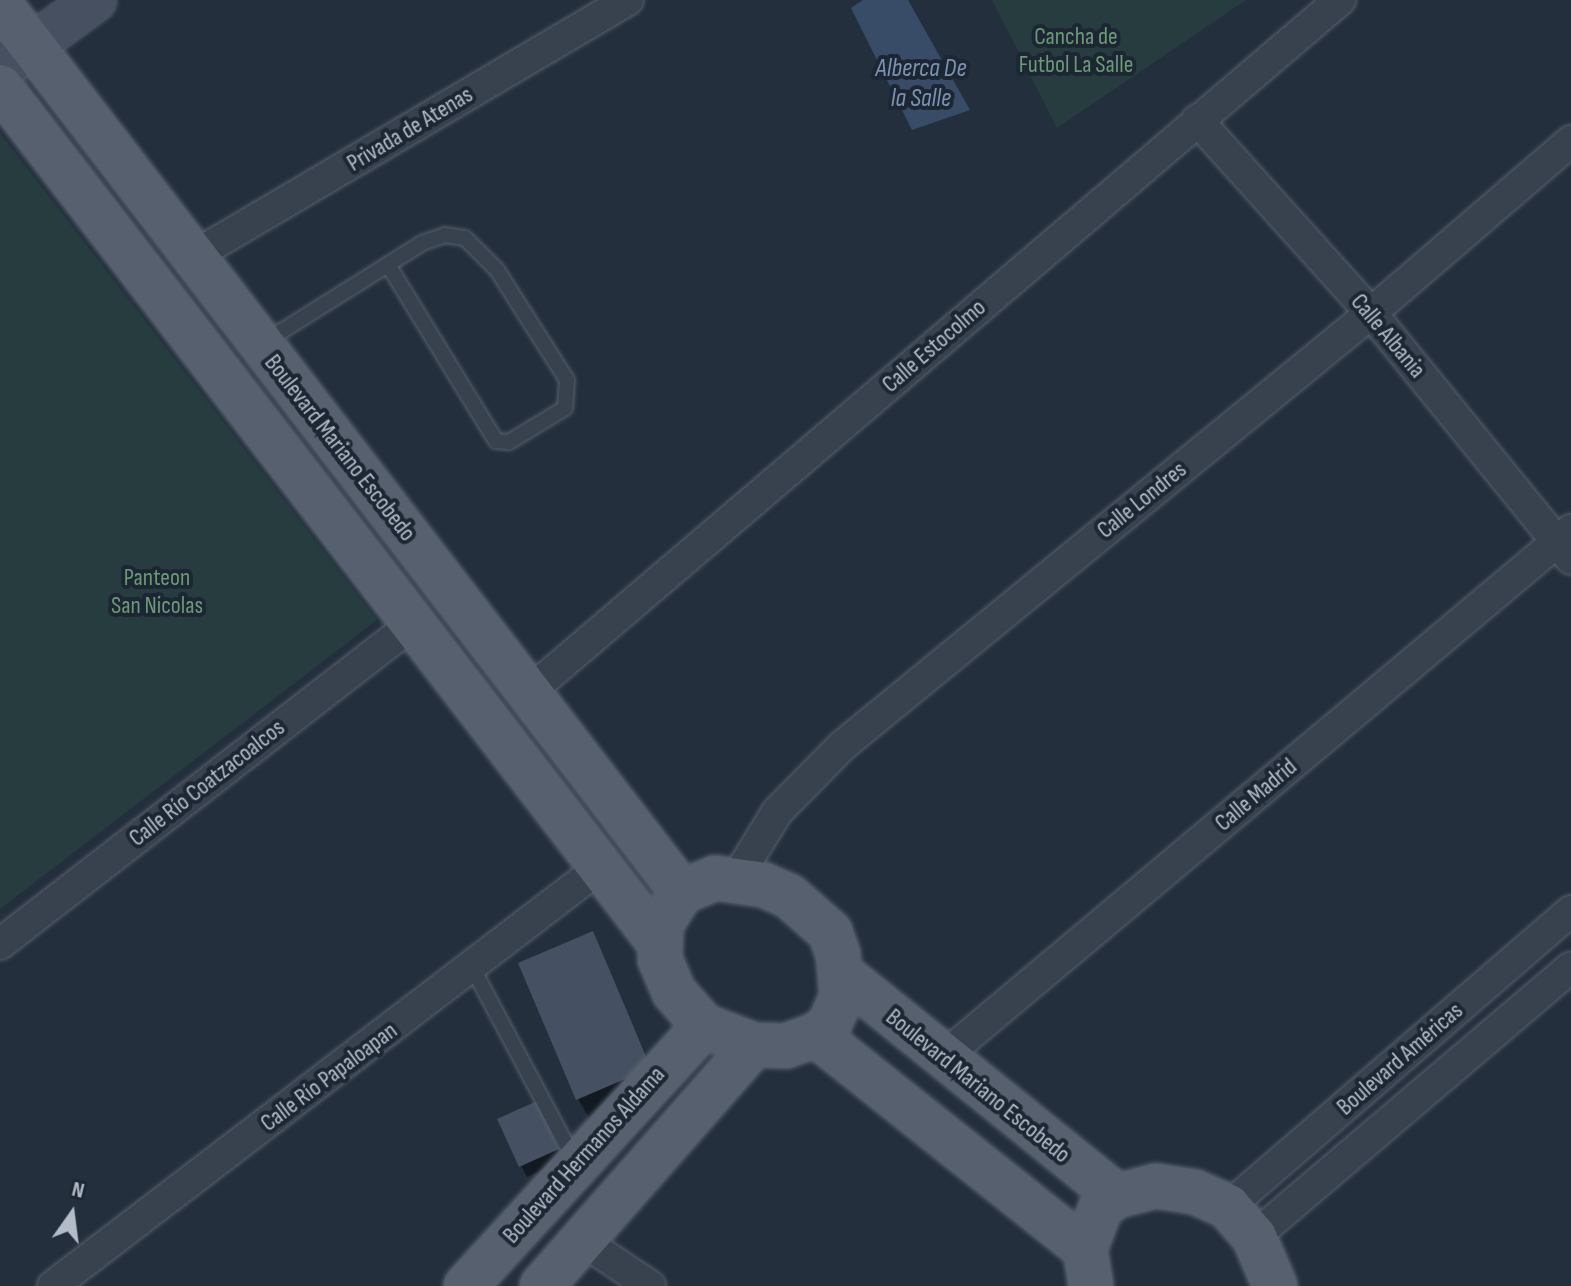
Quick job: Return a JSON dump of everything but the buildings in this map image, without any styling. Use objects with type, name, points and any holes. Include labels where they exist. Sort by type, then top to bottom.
[{"type":"main road","name":"Boulevard Mariano Escobedo","points":[[2,4],[16,57],[192,257],[682,892]]},
{"type":"main road","name":"Boulevard Mariano Escobedo","points":[[0,87],[657,940]]},
{"type":"main road","points":[[715,878],[736,879],[764,885],[814,914],[830,932],[842,974],[837,1011],[816,1035],[786,1046],[754,1045],[704,1026],[674,992],[657,940],[667,908],[682,892],[715,878]]},
{"type":"main road","name":"Boulevard Mariano Escobedo","points":[[842,974],[941,1059],[1117,1196]]},
{"type":"main road","name":"Boulevard Hermanos Aldama","points":[[466,1286],[576,1162],[704,1026]]},
{"type":"main road","points":[[816,1035],[1088,1267]]},
{"type":"main road","points":[[542,1286],[754,1045]]},
{"type":"main road","points":[[1088,1267],[1092,1222],[1117,1196],[1173,1187],[1241,1222],[1275,1286]]},
{"type":"street","points":[[16,57],[95,0]]},
{"type":"street","name":"Privada de Atenas","points":[[192,257],[628,0]]},
{"type":"street","name":"Calle Estocolmo","points":[[528,693],[1340,0]]},
{"type":"street","name":"Calle Albania","points":[[1197,120],[1371,313],[1566,544]]},
{"type":"street","name":"Calle Londres","points":[[736,879],[777,812],[842,746],[1371,313],[1571,141]]},
{"type":"street","name":"Calle Madrid","points":[[941,1059],[1566,544]]},
{"type":"street","name":"Calle Río Coatzacoalcos","points":[[0,944],[414,623]]},
{"type":"street","name":"Calle Río Papaloapan","points":[[53,1286],[473,969],[602,866]]},
{"type":"street","name":"Boulevard Américas","points":[[1241,1222],[1571,911]]},
{"type":"street","name":"Boulevard Américas","points":[[1241,1222],[1571,967]]},
{"type":"street","points":[[583,1241],[650,1286]]},
{"type":"lane","points":[[260,345],[388,265],[445,235],[465,238],[480,248],[567,380],[565,408],[509,442],[496,441],[388,265]]},
{"type":"lane","points":[[473,969],[576,1162]]},
{"type":"green space","name":"Cancha de Futbol La Salle","points":[[992,0],[1246,0],[1057,128]]},
{"type":"green space","name":"Panteon San Nicolas","points":[[0,133],[377,620],[0,909]]},
{"type":"water","name":"Alberca De la Salle","points":[[863,0],[908,0],[970,110],[912,130],[851,8]]}]
